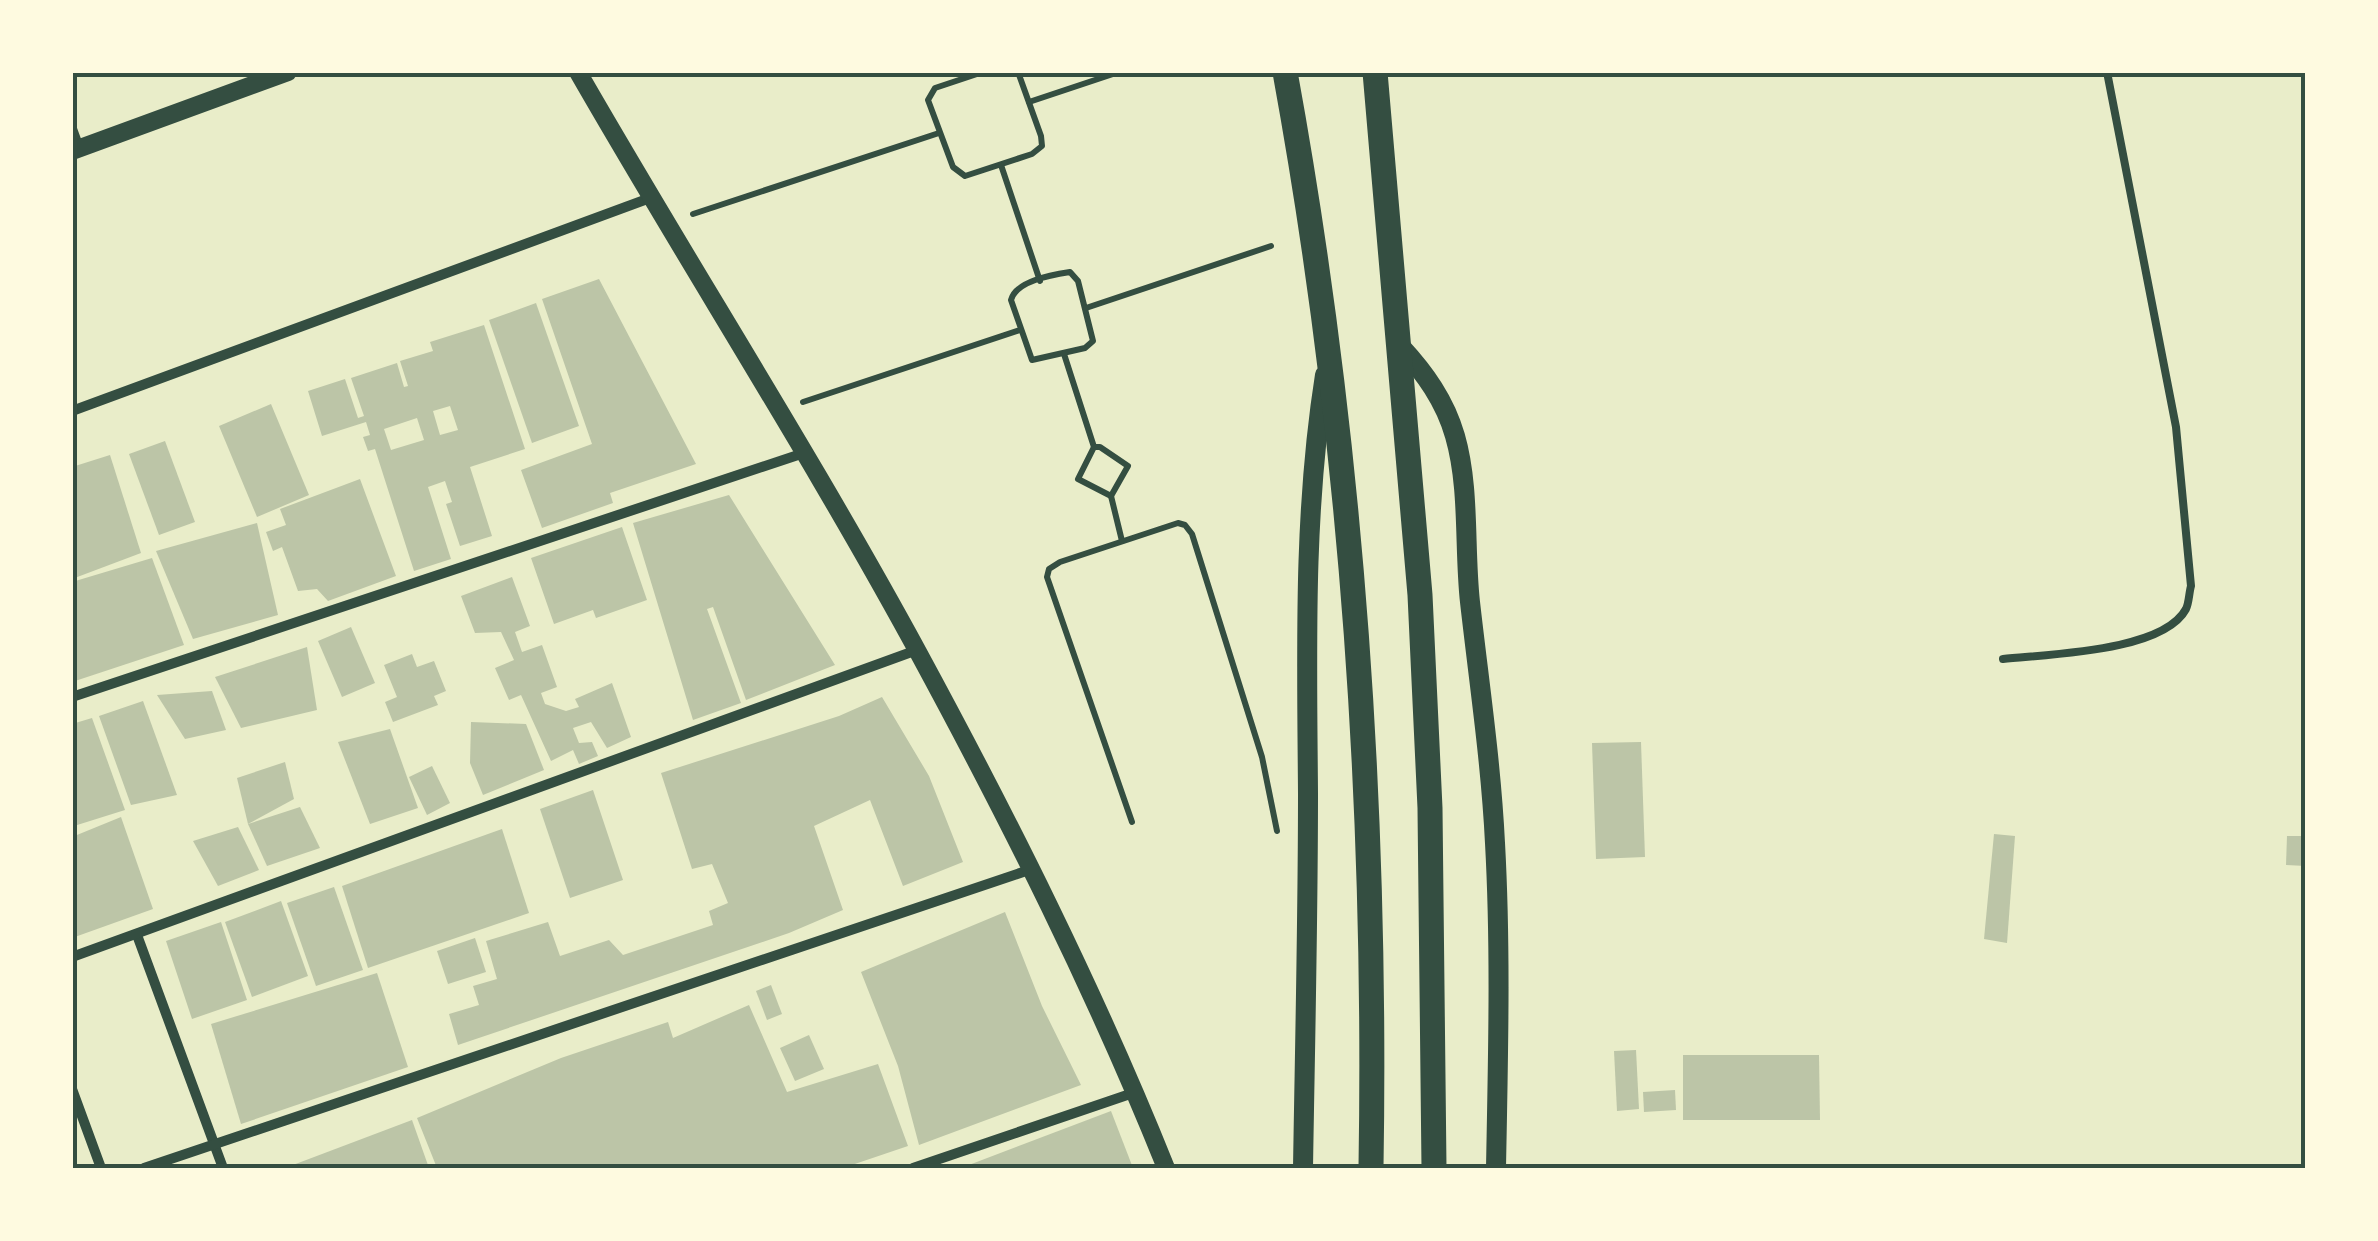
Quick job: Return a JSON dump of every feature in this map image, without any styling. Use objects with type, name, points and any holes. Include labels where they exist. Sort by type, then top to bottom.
[{"type":"highway","points":[[1285,72],[1322,292],[1358,673],[1366,827],[1371,1168]]},
{"type":"highway","points":[[1375,72],[1420,595],[1430,808],[1434,1168]]},
{"type":"main road","points":[[1400,346],[1426,377],[1446,411],[1461,462],[1468,582],[1490,762],[1495,842],[1496,1168]]},
{"type":"main road","points":[[1302,1168],[1308,944],[1307,562],[1314,457],[1328,353]]},
{"type":"street","points":[[76,150],[288,72]]},
{"type":"street","points":[[578,72],[917,650],[1032,869],[1136,1092],[1166,1168]]},
{"type":"street","points":[[72,412],[650,198]]},
{"type":"street","points":[[72,697],[804,454]]},
{"type":"street","points":[[72,957],[917,650]]},
{"type":"street","points":[[144,1168],[1032,869]]},
{"type":"street","points":[[137,935],[223,1168]]},
{"type":"street","points":[[72,1089],[101,1168]]},
{"type":"street","points":[[914,1168],[1136,1092]]},
{"type":"lane","points":[[2003,659],[2116,647],[2168,627],[2186,610],[2190,586],[2176,427],[2107,72]]},
{"type":"lane","points":[[72,126],[76,150]]},
{"type":"path","points":[[983,72],[936,88],[930,94],[928,106],[953,166],[961,175],[971,176],[1002,165],[1042,146],[1018,72]]},
{"type":"path","points":[[1029,102],[1119,72]]},
{"type":"path","points":[[666,223],[939,133]]},
{"type":"path","points":[[1002,165],[1040,280]]},
{"type":"path","points":[[1086,308],[1272,246]]},
{"type":"path","points":[[1070,272],[1078,281],[1093,341],[1085,348],[1032,360],[1011,300],[1013,292],[1040,280],[1070,272]]},
{"type":"path","points":[[778,410],[1020,330]]},
{"type":"path","points":[[1064,354],[1094,447],[1078,479],[1110,496]]},
{"type":"path","points":[[1094,447],[1128,466],[1110,496],[1122,541]]},
{"type":"path","points":[[1132,822],[1047,577],[1060,562],[1178,523],[1190,528],[1262,757],[1276,831]]},
{"type":"building","points":[[599,279],[696,464],[610,493],[613,503],[542,528],[521,470],[592,444],[542,299]]},
{"type":"building","points":[[536,303],[579,426],[532,443],[489,320]]},
{"type":"building","points":[[484,325],[525,449],[470,467],[492,536],[460,546],[446,504],[452,502],[445,481],[428,487],[451,559],[414,571],[375,449],[368,451],[363,437],[370,435],[366,422],[322,436],[308,391],[345,379],[358,418],[364,416],[351,378],[397,363],[404,387],[408,386],[400,361],[433,351],[430,342]],"holes":[[[450,406],[458,430],[440,435],[433,411]],[[417,418],[424,440],[391,450],[384,429]]]},
{"type":"building","points":[[271,404],[309,495],[257,517],[219,426]]},
{"type":"building","points":[[165,441],[195,522],[159,535],[129,454]]},
{"type":"building","points":[[110,455],[141,553],[72,579],[72,467]]},
{"type":"building","points":[[360,479],[396,576],[328,601],[317,589],[298,591],[282,547],[273,551],[266,532],[286,525],[280,509]]},
{"type":"building","points":[[729,495],[835,665],[746,700],[713,607],[707,609],[741,703],[693,720],[633,523]]},
{"type":"building","points":[[257,523],[278,615],[193,639],[156,551]]},
{"type":"building","points":[[622,527],[647,600],[596,618],[593,610],[554,624],[531,558]]},
{"type":"building","points":[[152,558],[184,645],[72,682],[72,582]]},
{"type":"building","points":[[512,577],[530,626],[515,632],[522,652],[542,645],[557,687],[541,693],[545,704],[566,711],[579,707],[575,699],[612,683],[631,737],[607,748],[591,722],[573,728],[579,743],[592,742],[598,756],[579,764],[573,750],[551,761],[521,695],[509,700],[495,668],[514,660],[501,632],[475,633],[461,596]]},
{"type":"building","points":[[351,627],[375,683],[342,697],[318,641]]},
{"type":"building","points":[[307,647],[317,710],[241,728],[215,677]]},
{"type":"building","points":[[412,654],[417,667],[434,661],[446,691],[434,696],[438,705],[393,722],[385,702],[397,697],[384,665]]},
{"type":"building","points":[[212,691],[226,730],[185,739],[157,695]]},
{"type":"building","points":[[882,697],[929,776],[963,862],[903,886],[870,800],[814,826],[843,910],[789,933],[458,1045],[449,1014],[479,1005],[473,986],[497,979],[486,941],[548,922],[560,956],[609,940],[623,955],[713,925],[709,911],[728,903],[712,864],[692,869],[661,773],[839,716]]},
{"type":"building","points":[[143,701],[177,795],[131,805],[99,716]]},
{"type":"building","points":[[92,718],[125,810],[74,826],[72,724]]},
{"type":"building","points":[[471,722],[526,724],[544,770],[483,795],[470,763]]},
{"type":"building","points":[[390,729],[418,808],[370,824],[338,742]]},
{"type":"building","points":[[1641,742],[1645,857],[1596,859],[1592,743]]},
{"type":"building","points":[[285,762],[294,799],[248,824],[237,778]]},
{"type":"building","points":[[432,766],[450,803],[427,815],[409,777]]},
{"type":"building","points":[[593,790],[623,880],[570,898],[540,809]]},
{"type":"building","points":[[300,807],[320,848],[267,866],[248,824]]},
{"type":"building","points":[[121,817],[153,909],[72,938],[72,837]]},
{"type":"building","points":[[238,827],[259,870],[218,886],[193,841]]},
{"type":"building","points":[[502,829],[529,913],[368,968],[342,886]]},
{"type":"building","points":[[1994,834],[2015,836],[2007,943],[1984,939]]},
{"type":"building","points":[[2287,836],[2306,836],[2306,866],[2286,865]]},
{"type":"building","points":[[334,887],[363,970],[316,986],[287,903]]},
{"type":"building","points":[[281,901],[308,976],[252,997],[225,922]]},
{"type":"building","points":[[1005,912],[1042,1006],[1081,1085],[919,1145],[898,1066],[861,972]]},
{"type":"building","points":[[221,922],[247,1000],[192,1019],[166,941]]},
{"type":"building","points":[[475,938],[486,972],[448,984],[437,951]]},
{"type":"building","points":[[377,973],[408,1067],[241,1124],[211,1024]]},
{"type":"building","points":[[771,985],[782,1014],[767,1020],[756,991]]},
{"type":"building","points":[[749,1005],[787,1092],[878,1064],[908,1146],[843,1168],[437,1168],[417,1118],[561,1058],[668,1022],[673,1038]]},
{"type":"building","points":[[809,1035],[824,1069],[795,1081],[780,1048]]},
{"type":"building","points":[[1636,1050],[1639,1109],[1617,1111],[1614,1051]]},
{"type":"building","points":[[1683,1055],[1819,1055],[1820,1120],[1683,1120]]},
{"type":"building","points":[[1675,1090],[1676,1110],[1644,1112],[1643,1092]]},
{"type":"building","points":[[1111,1111],[1133,1168],[961,1168]]},
{"type":"building","points":[[412,1120],[429,1168],[285,1168]]}]
